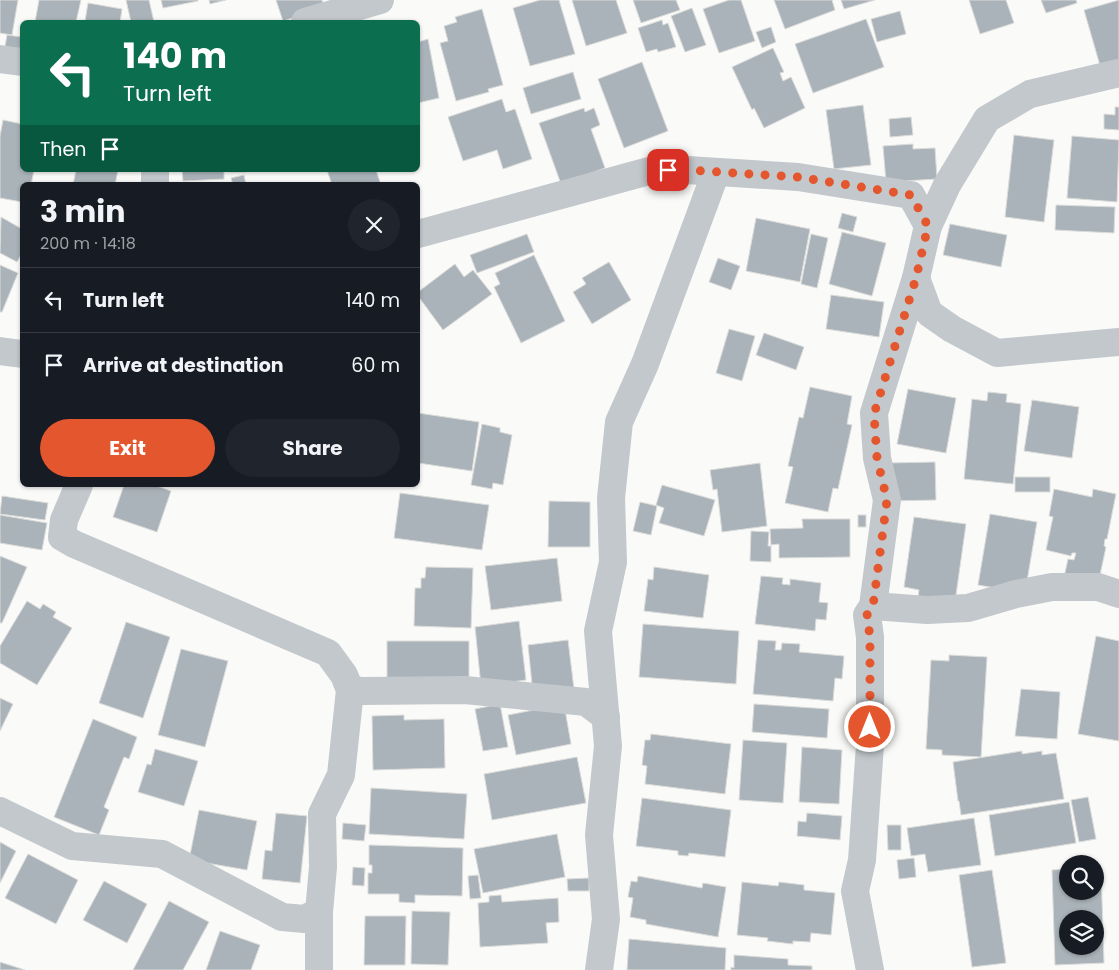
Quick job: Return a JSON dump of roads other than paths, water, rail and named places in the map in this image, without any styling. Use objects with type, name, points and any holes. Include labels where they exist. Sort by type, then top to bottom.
[{"type":"street","points":[[312,20],[380,0]]},
{"type":"street","points":[[0,59],[20,62]]},
{"type":"street","points":[[870,970],[855,891],[862,860],[870,745],[870,637],[867,615],[873,606],[887,500],[877,458],[874,414],[916,278],[928,226],[947,185],[987,119],[1030,94],[1119,73]]},
{"type":"street","points":[[420,233],[649,171],[687,170],[798,177],[911,195],[928,226]]},
{"type":"street","points":[[599,970],[606,920],[599,835],[608,746],[598,631],[613,562],[611,498],[619,422],[645,364],[716,172]]},
{"type":"street","points":[[916,278],[928,313],[952,329],[997,353],[1119,342]]},
{"type":"street","points":[[0,351],[20,354]]},
{"type":"street","points":[[78,487],[64,520],[62,536],[74,544],[328,654],[344,675],[350,690],[341,775],[322,814],[319,970]]},
{"type":"street","points":[[873,606],[927,610],[968,608],[1016,594],[1052,587],[1098,587],[1119,594]]},
{"type":"street","points":[[350,690],[465,690],[586,702],[606,717]]},
{"type":"street","points":[[0,811],[72,846],[162,854],[282,917],[304,919],[319,912]]}]
